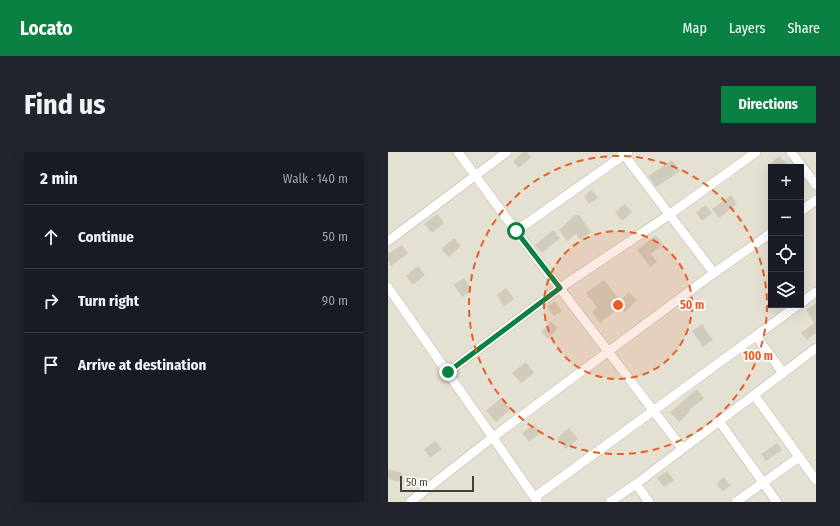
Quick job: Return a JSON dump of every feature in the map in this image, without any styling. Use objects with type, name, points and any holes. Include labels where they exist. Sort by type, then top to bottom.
[{"type":"street","points":[[458,152],[608,353],[682,448]]},
{"type":"street","points":[[388,241],[507,152]]},
{"type":"street","points":[[448,372],[560,288],[669,216],[756,152]]},
{"type":"street","points":[[791,152],[816,185]]},
{"type":"street","points":[[516,231],[625,153],[669,216],[714,273]]},
{"type":"street","points":[[804,209],[816,200]]},
{"type":"street","points":[[410,502],[493,437],[714,273],[768,235]]},
{"type":"street","points":[[388,287],[536,499],[794,308]]},
{"type":"street","points":[[804,301],[816,292]]},
{"type":"street","points":[[756,336],[783,372]]},
{"type":"street","points":[[610,502],[816,348]]},
{"type":"street","points":[[754,394],[816,480]]},
{"type":"street","points":[[719,421],[777,502]]},
{"type":"street","points":[[736,502],[799,457]]},
{"type":"street","points":[[636,484],[649,502]]},
{"type":"shaded area","points":[[388,152],[816,152],[816,502],[388,502]]},
{"type":"building","points":[[523,152],[527,152],[531,157],[519,168],[513,161]]},
{"type":"building","points":[[779,156],[787,164],[770,164]]},
{"type":"building","points":[[672,160],[680,171],[656,187],[648,176]]},
{"type":"building","points":[[592,190],[598,198],[589,204],[584,196]]},
{"type":"building","points":[[731,195],[737,204],[719,218],[712,209]]},
{"type":"building","points":[[625,204],[632,212],[622,221],[615,212]]},
{"type":"building","points":[[706,205],[712,213],[702,221],[696,212]]},
{"type":"building","points":[[437,214],[444,223],[432,233],[424,224]]},
{"type":"building","points":[[575,215],[579,215],[591,232],[580,240],[576,234],[567,241],[559,230]]},
{"type":"building","points":[[553,230],[560,238],[542,253],[535,245]]},
{"type":"building","points":[[656,235],[663,244],[651,254],[657,262],[650,267],[637,250]]},
{"type":"building","points":[[454,238],[461,246],[449,257],[441,249]]},
{"type":"building","points":[[402,245],[408,253],[391,266],[388,261],[388,254]]},
{"type":"building","points":[[418,266],[425,275],[413,285],[406,276]]},
{"type":"building","points":[[464,278],[472,290],[462,297],[454,285]]},
{"type":"building","points":[[604,280],[620,301],[629,292],[637,300],[625,312],[620,307],[600,323],[592,312],[597,308],[586,293]]},
{"type":"building","points":[[506,288],[514,299],[504,306],[497,295]]},
{"type":"building","points":[[555,301],[562,311],[554,316],[547,307]]},
{"type":"building","points":[[816,303],[816,333],[807,340],[801,333],[814,323],[806,310]]},
{"type":"building","points":[[551,321],[558,328],[548,339],[541,332]]},
{"type":"building","points":[[702,324],[713,340],[703,347],[692,331]]},
{"type":"building","points":[[526,362],[534,373],[521,383],[512,373]]},
{"type":"building","points":[[697,389],[704,398],[689,410],[690,411],[679,422],[670,412]]},
{"type":"building","points":[[501,398],[511,409],[496,422],[486,411]]},
{"type":"building","points":[[534,424],[541,433],[529,442],[522,433]]},
{"type":"building","points":[[569,428],[578,439],[566,449],[557,438]]},
{"type":"building","points":[[435,441],[442,449],[430,458],[424,450]]},
{"type":"building","points":[[777,443],[782,450],[766,461],[761,454]]},
{"type":"building","points":[[388,469],[402,473],[399,482],[388,479]]},
{"type":"building","points":[[667,471],[674,480],[664,487],[657,478]]},
{"type":"building","points":[[724,477],[730,485],[723,491],[716,484]]},
{"type":"route","points":[[448,372],[560,288],[516,231]]}]
